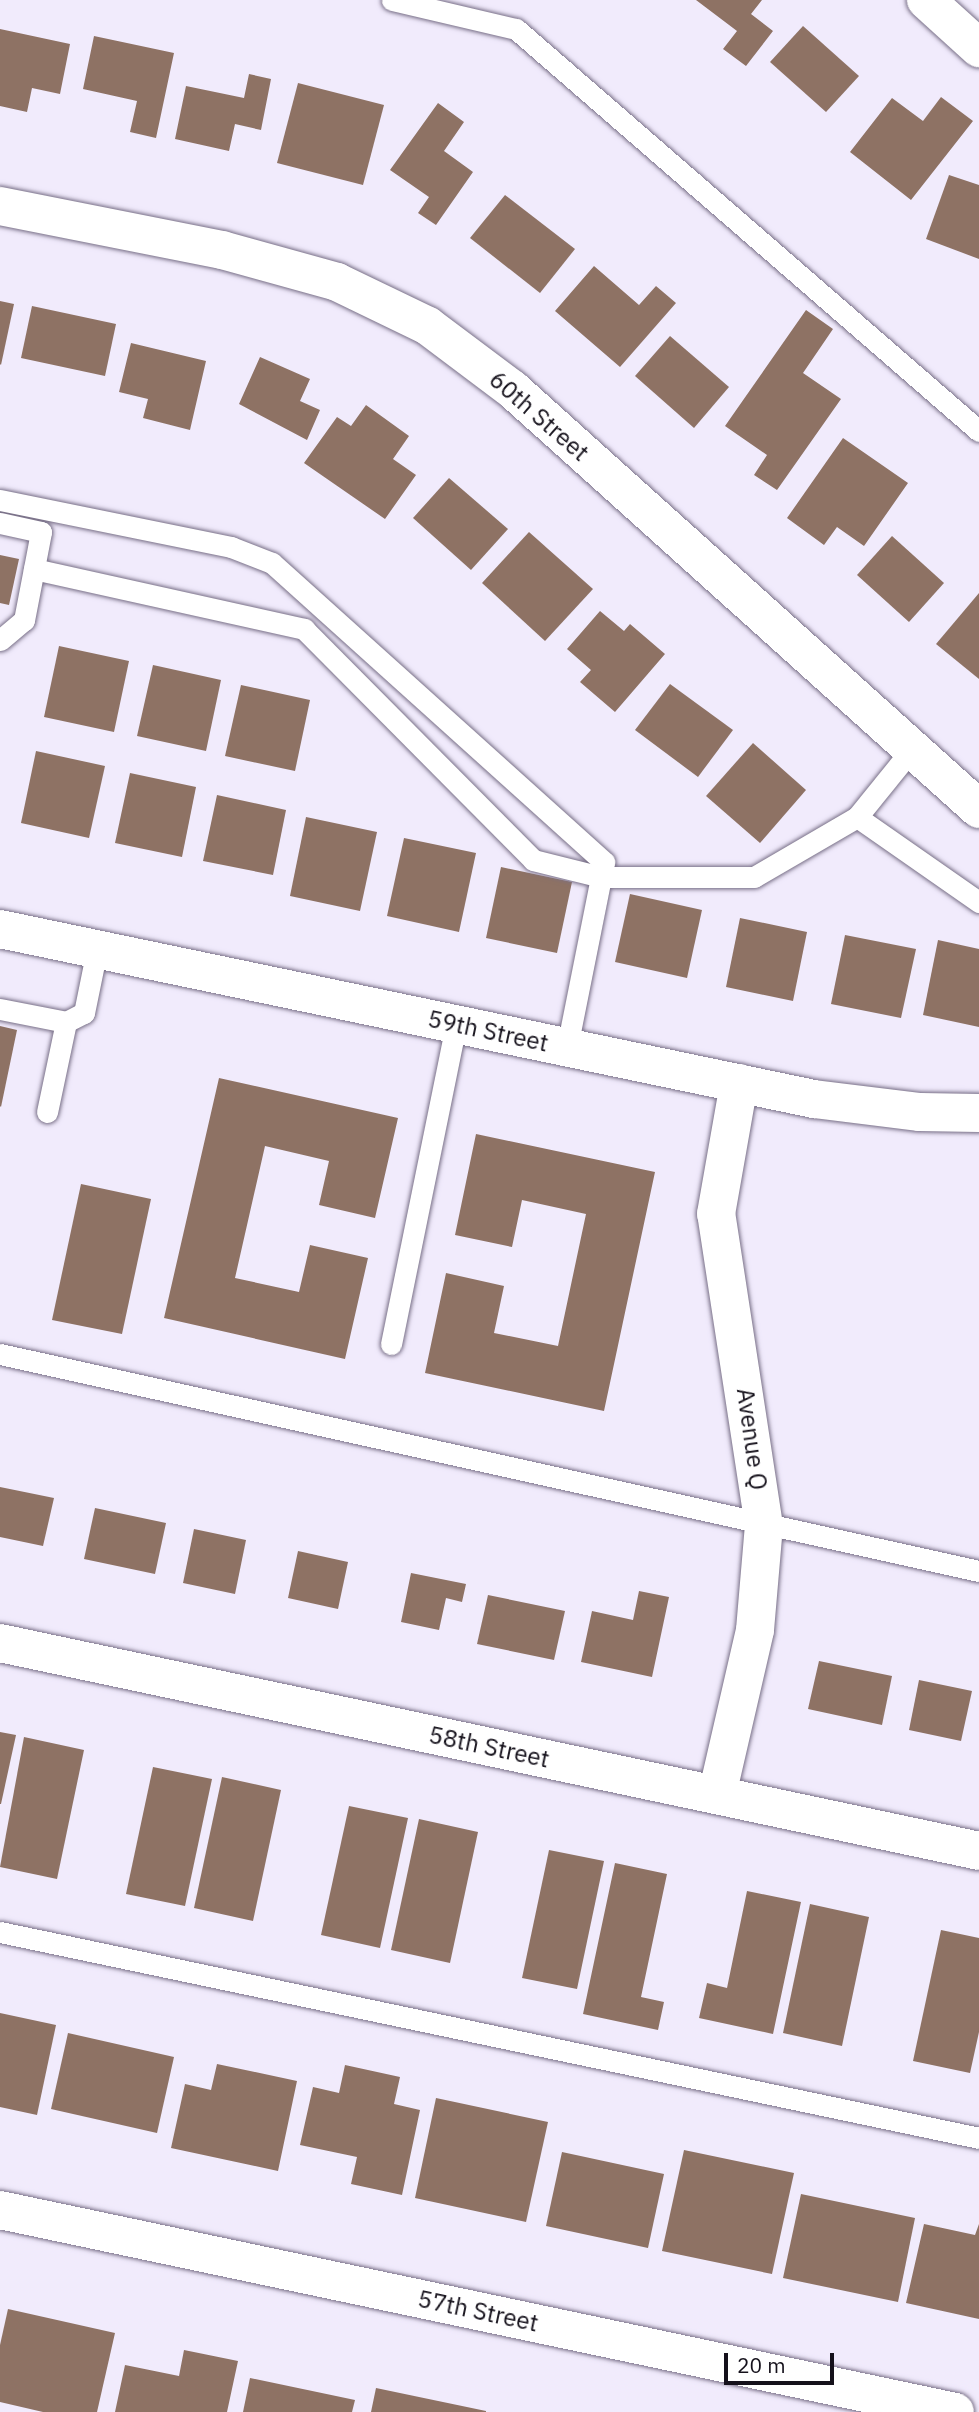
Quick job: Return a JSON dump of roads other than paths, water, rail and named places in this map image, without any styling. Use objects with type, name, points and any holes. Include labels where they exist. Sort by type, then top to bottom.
[{"type":"street","points":[[926,0],[979,48]]},
{"type":"street","name":"60th Street","points":[[0,206],[222,250],[337,282],[428,326],[512,389],[979,809]]},
{"type":"street","name":"59th Street","points":[[0,929],[739,1083],[853,1104],[920,1112],[979,1113]]},
{"type":"street","name":"Avenue Q","points":[[717,1795],[755,1630],[764,1526],[716,1214],[739,1083]]},
{"type":"street","name":"58th Street","points":[[0,1643],[979,1850]]},
{"type":"street","name":"57th Street","points":[[0,2210],[955,2412]]},
{"type":"lane","points":[[392,0],[516,29],[979,431]]},
{"type":"lane","points":[[0,500],[231,547],[272,563],[604,862],[567,1047]]},
{"type":"lane","points":[[0,523],[41,532],[24,620],[0,640]]},
{"type":"lane","points":[[34,569],[304,629],[533,860],[601,877],[754,877],[857,817],[912,749]]},
{"type":"lane","points":[[857,817],[979,902]]},
{"type":"lane","points":[[0,1009],[66,1023],[84,1013],[97,949]]},
{"type":"lane","points":[[47,1112],[66,1023]]},
{"type":"lane","points":[[391,1344],[456,1024]]},
{"type":"lane","points":[[0,1354],[764,1526],[979,1570]]},
{"type":"lane","points":[[0,1932],[979,2138]]}]
